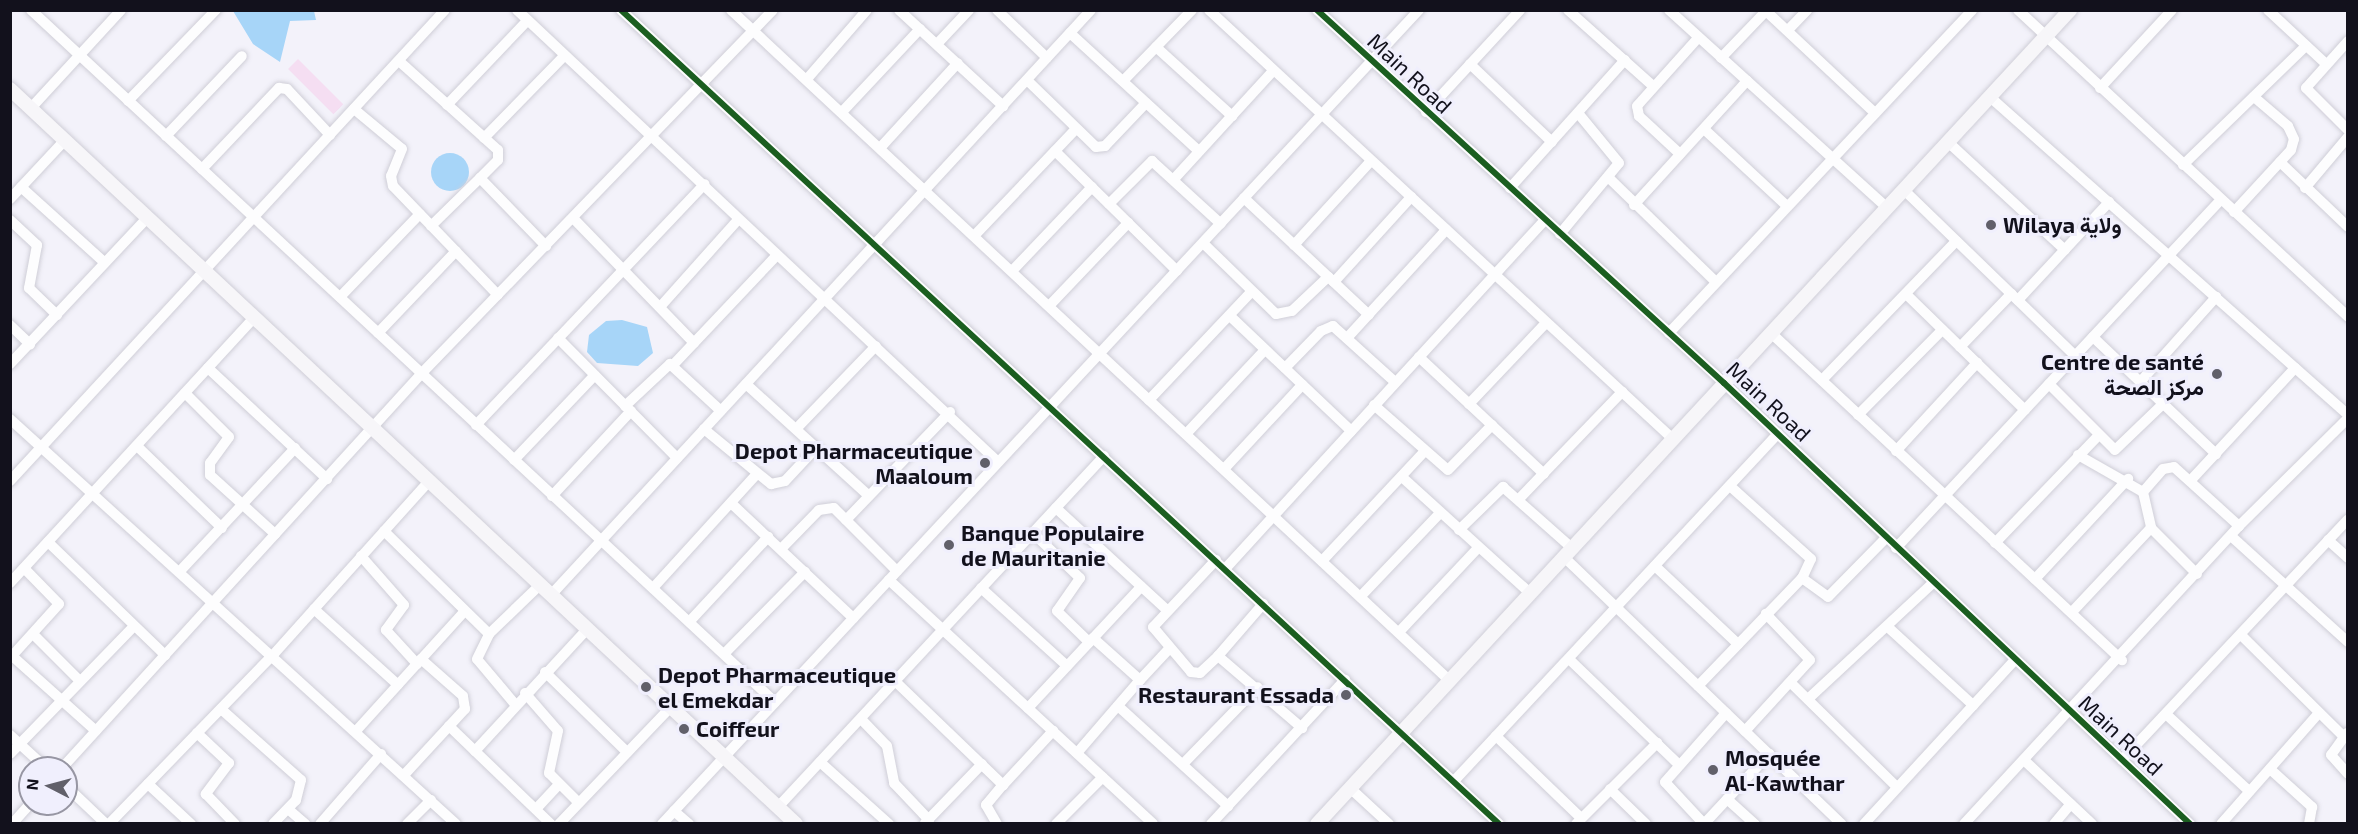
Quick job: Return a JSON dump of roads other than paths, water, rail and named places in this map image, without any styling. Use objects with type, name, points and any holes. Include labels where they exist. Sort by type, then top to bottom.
[{"type":"street","points":[[31,10],[552,496],[725,653],[775,702]]},
{"type":"street","points":[[31,108],[121,10]]},
{"type":"street","points":[[128,101],[216,10]]},
{"type":"street","points":[[10,481],[445,10]]},
{"type":"street","points":[[517,10],[650,139],[705,184],[776,256],[950,412],[998,462]]},
{"type":"street","points":[[621,10],[1051,406],[1499,824]]},
{"type":"street","points":[[731,10],[1273,516],[1400,631],[1449,680]]},
{"type":"street","points":[[73,756],[421,374],[773,10]]},
{"type":"street","points":[[807,79],[867,10]]},
{"type":"street","points":[[899,10],[1003,106]]},
{"type":"street","points":[[937,44],[969,10]]},
{"type":"street","points":[[551,595],[1091,10]]},
{"type":"street","points":[[1123,81],[1192,10]]},
{"type":"street","points":[[1209,10],[1673,439]]},
{"type":"street","name":"Main Road","points":[[1317,10],[1371,62],[1724,383],[2070,713],[2190,824]]},
{"type":"street","points":[[662,824],[1419,10]]},
{"type":"street","points":[[1426,112],[1520,10]]},
{"type":"street","points":[[1568,10],[1653,86]]},
{"type":"street","points":[[1788,30],[1807,10]]},
{"type":"street","points":[[1669,333],[1972,10]]},
{"type":"street","points":[[2018,10],[2220,200],[2345,310]]},
{"type":"street","points":[[1317,824],[2070,10]]},
{"type":"street","points":[[2100,88],[2172,10]]},
{"type":"street","points":[[2268,10],[2325,63]]},
{"type":"street","points":[[999,11],[1047,58]]},
{"type":"street","points":[[1721,58],[1767,11],[1875,113]]},
{"type":"street","points":[[1673,12],[1698,38],[1887,208]]},
{"type":"street","points":[[447,105],[528,20]]},
{"type":"street","points":[[842,112],[920,29]]},
{"type":"street","points":[[1070,33],[1199,151]]},
{"type":"street","points":[[1680,154],[1637,111],[1653,86],[1698,38]]},
{"type":"street","points":[[2348,40],[2325,63],[2306,88],[2348,130]]},
{"type":"street","points":[[2183,165],[2306,46]]},
{"type":"street","points":[[1156,47],[1232,116]]},
{"type":"street","points":[[166,136],[242,56]]},
{"type":"street","points":[[484,138],[564,56]]},
{"type":"street","points":[[1510,188],[1625,60]]},
{"type":"street","points":[[399,61],[500,155],[480,178],[431,225]]},
{"type":"street","points":[[880,148],[958,63]]},
{"type":"street","points":[[1470,64],[1552,142]]},
{"type":"street","points":[[1174,179],[1273,70]]},
{"type":"street","points":[[1027,80],[1096,147],[1105,146],[1146,103]]},
{"type":"street","points":[[1634,205],[1747,81]]},
{"type":"street","points":[[202,169],[279,88],[287,89],[330,135]]},
{"type":"street","points":[[13,95],[31,108],[796,824]]},
{"type":"street","points":[[1964,824],[2122,660],[2239,526],[2348,417],[1990,97]]},
{"type":"street","points":[[2234,212],[2291,150],[2289,126],[2254,97]]},
{"type":"street","points":[[354,109],[402,148],[391,176],[393,186],[498,295]]},
{"type":"street","points":[[1560,234],[1608,178],[1619,159],[1578,113]]},
{"type":"street","points":[[974,236],[1076,129]]},
{"type":"street","points":[[1704,129],[1787,206]]},
{"type":"street","points":[[2305,188],[2348,137]]},
{"type":"street","points":[[10,199],[65,140]]},
{"type":"street","points":[[1948,142],[2065,250]]},
{"type":"street","points":[[1055,151],[1177,271]]},
{"type":"street","points":[[1294,245],[1371,161]]},
{"type":"street","points":[[2280,162],[2348,227]]},
{"type":"street","points":[[1109,204],[1147,163],[1174,179],[1221,224]]},
{"type":"street","points":[[480,178],[546,246]]},
{"type":"street","points":[[1608,178],[1716,282]]},
{"type":"street","points":[[476,425],[705,184]]},
{"type":"street","points":[[21,187],[105,263]]},
{"type":"street","points":[[1012,272],[1092,187]]},
{"type":"street","points":[[1904,190],[2075,356]]},
{"type":"street","points":[[1203,243],[1269,311],[1284,314],[1331,280],[1411,197]]},
{"type":"street","points":[[1244,198],[1369,315]]},
{"type":"street","points":[[1896,548],[2220,200]]},
{"type":"street","points":[[1960,347],[2065,250],[2109,202]]},
{"type":"street","points":[[340,297],[420,214]]},
{"type":"street","points":[[10,364],[148,217]]},
{"type":"street","points":[[573,218],[694,343]]},
{"type":"street","points":[[10,220],[37,245],[29,288],[57,315]]},
{"type":"street","points":[[660,307],[738,220]]},
{"type":"street","points":[[1225,569],[1545,220]]},
{"type":"street","points":[[1049,306],[1128,223]]},
{"type":"street","points":[[1347,338],[1446,230]]},
{"type":"street","points":[[1822,380],[1956,241]]},
{"type":"street","points":[[378,333],[456,251]]},
{"type":"street","points":[[552,496],[662,366],[674,364],[776,256]]},
{"type":"street","points":[[1149,400],[1251,292]]},
{"type":"street","points":[[1906,294],[2025,410]]},
{"type":"street","points":[[2141,381],[2216,297]]},
{"type":"street","points":[[1230,316],[1351,431]]},
{"type":"street","points":[[10,583],[255,317]]},
{"type":"street","points":[[1469,404],[1545,323]]},
{"type":"street","points":[[10,325],[30,344]]},
{"type":"street","points":[[1285,368],[1325,327],[1333,326],[1395,382]]},
{"type":"street","points":[[1858,415],[1942,330]]},
{"type":"street","points":[[1772,333],[2122,660]]},
{"type":"street","points":[[2093,337],[2216,454]]},
{"type":"street","points":[[558,338],[678,458]]},
{"type":"street","points":[[796,429],[876,346]]},
{"type":"street","points":[[1186,434],[1265,350]]},
{"type":"street","points":[[1419,357],[1544,474]]},
{"type":"street","points":[[1896,451],[1977,363]]},
{"type":"street","points":[[674,364],[721,411]]},
{"type":"street","points":[[208,368],[327,479]]},
{"type":"street","points":[[2192,480],[2295,368]]},
{"type":"street","points":[[514,460],[595,375]]},
{"type":"street","points":[[746,384],[869,496]]},
{"type":"street","points":[[2049,384],[2110,448],[2120,448],[2164,403]]},
{"type":"street","points":[[1224,470],[1302,385]]},
{"type":"street","points":[[1519,499],[1622,392]]},
{"type":"street","points":[[185,393],[227,432],[228,442],[208,467],[243,505],[275,534]]},
{"type":"street","points":[[1374,405],[1442,469],[1454,468],[1492,425]]},
{"type":"street","points":[[846,520],[950,412]]},
{"type":"street","points":[[10,419],[182,570],[456,824]]},
{"type":"street","points":[[704,429],[755,476],[778,484],[816,448]]},
{"type":"street","points":[[1454,781],[1778,434]]},
{"type":"street","points":[[1995,543],[2098,436]]},
{"type":"street","points":[[137,446],[222,528]]},
{"type":"street","points":[[182,570],[295,448]]},
{"type":"street","points":[[1322,561],[1424,452]]},
{"type":"street","points":[[2078,455],[2128,479],[2143,492],[2151,528],[2197,574]]},
{"type":"street","points":[[778,807],[1104,456]]},
{"type":"street","points":[[2143,492],[2167,467],[2192,480],[2239,526]]},
{"type":"street","points":[[653,588],[755,476]]},
{"type":"street","points":[[1402,477],[1530,593]]},
{"type":"street","points":[[2035,579],[2128,479]]},
{"type":"street","points":[[78,797],[108,824],[273,655],[429,481]]},
{"type":"street","points":[[1698,686],[1802,578],[1811,559],[1730,486]]},
{"type":"street","points":[[1459,530],[1498,488],[1519,499],[1617,608],[1841,824]]},
{"type":"street","points":[[731,503],[853,618]]},
{"type":"street","points":[[1056,507],[1166,609]]},
{"type":"street","points":[[782,549],[823,508],[834,508],[897,571]]},
{"type":"street","points":[[1361,596],[1440,513]]},
{"type":"street","points":[[2122,760],[2242,636],[2287,583],[2348,519]]},
{"type":"street","points":[[2072,612],[2151,528]]},
{"type":"street","points":[[384,531],[489,634]]},
{"type":"street","points":[[1033,532],[1080,578],[1058,611],[1140,680]]},
{"type":"street","points":[[2231,536],[2287,583],[2348,642]]},
{"type":"street","points":[[690,621],[768,537]]},
{"type":"street","points":[[1802,578],[1828,597],[1886,538]]},
{"type":"street","points":[[2328,540],[2348,558]]},
{"type":"street","points":[[48,543],[165,655]]},
{"type":"street","points":[[1400,631],[1478,548]]},
{"type":"street","points":[[361,556],[404,605],[386,630],[419,661],[463,696],[465,709],[404,775]]},
{"type":"street","points":[[1216,560],[1166,609],[1152,632],[1168,650],[1195,673],[1218,656],[1263,604]]},
{"type":"street","points":[[1655,566],[1738,644]]},
{"type":"street","points":[[24,568],[58,604],[33,634],[11,655],[96,730]]},
{"type":"street","points":[[725,653],[805,572]]},
{"type":"street","points":[[889,580],[1153,824]]},
{"type":"street","points":[[1808,699],[1890,629],[1934,583]]},
{"type":"street","points":[[514,703],[477,660],[489,634],[540,585]]},
{"type":"street","points":[[1028,708],[1141,586]]},
{"type":"street","points":[[981,588],[1067,666]]},
{"type":"street","points":[[314,609],[398,685]]},
{"type":"street","points":[[356,731],[465,610]]},
{"type":"street","points":[[1745,731],[1808,665],[1808,653],[1766,614]]},
{"type":"street","points":[[10,754],[134,626]]},
{"type":"street","points":[[475,751],[514,703],[587,629]]},
{"type":"street","points":[[1890,629],[1973,705]]},
{"type":"street","points":[[33,634],[80,681]]},
{"type":"street","points":[[2242,636],[2319,713],[2346,735],[2331,755],[2348,774]]},
{"type":"street","points":[[1077,753],[1168,650]]},
{"type":"street","points":[[1218,656],[1258,687],[1302,728]]},
{"type":"street","points":[[1569,658],[1678,764]]},
{"type":"street","points":[[1864,824],[2015,660]]},
{"type":"street","points":[[545,672],[627,752]]},
{"type":"street","points":[[1211,824],[1345,680]]},
{"type":"street","points":[[896,681],[1003,785]]},
{"type":"street","points":[[1791,683],[1897,788]]},
{"type":"street","points":[[1183,764],[1258,687]]},
{"type":"street","points":[[525,693],[556,726],[549,769],[559,784],[579,803]]},
{"type":"street","points":[[1118,706],[1228,806]]},
{"type":"street","points":[[559,824],[671,707]]},
{"type":"street","points":[[221,709],[301,780],[301,791],[273,824]]},
{"type":"street","points":[[1726,713],[1678,764],[1665,787],[1704,824],[1769,754]]},
{"type":"street","points":[[2221,824],[2319,713]]},
{"type":"street","points":[[2167,715],[2249,791]]},
{"type":"street","points":[[861,719],[887,746],[894,783],[927,822],[982,764]]},
{"type":"street","points":[[449,726],[551,824]]},
{"type":"street","points":[[997,824],[986,805],[1053,731]]},
{"type":"street","points":[[197,733],[229,763],[206,794],[235,824]]},
{"type":"street","points":[[10,735],[33,756]]},
{"type":"street","points":[[1496,736],[1578,821],[1657,742]]},
{"type":"street","points":[[320,824],[381,754]]},
{"type":"street","points":[[2025,761],[2092,824]]},
{"type":"street","points":[[820,762],[889,824]]},
{"type":"street","points":[[2270,769],[2312,807],[2309,824]]},
{"type":"street","points":[[1056,823],[1103,777]]},
{"type":"street","points":[[148,783],[191,824]]},
{"type":"street","points":[[536,809],[559,784]]},
{"type":"street","points":[[1350,788],[1389,824]]},
{"type":"street","points":[[1610,789],[1646,824]]},
{"type":"street","points":[[1727,799],[1755,824]]},
{"type":"street","points":[[406,824],[431,800]]},
{"type":"street","points":[[2054,824],[2071,804]]},
{"type":"street","points":[[288,809],[305,824]]},
{"type":"street","points":[[674,811],[689,824]]},
{"type":"water","points":[[233,11],[314,11],[316,20],[290,21],[280,62],[253,44]]},
{"type":"water","points":[[450,153],[464,158],[469,172],[464,186],[450,191],[436,186],[431,172],[436,158]]},
{"type":"water","points":[[622,320],[647,327],[653,353],[638,366],[597,363],[587,352],[589,335],[606,321]]},
{"type":"place","name":"Wilaya ولاية","points":[[1991,225]]},
{"type":"place","name":"Centre de santé مركز الصحة","points":[[2217,374]]},
{"type":"place","name":"Depot Pharmaceutique Maaloum","points":[[985,463]]},
{"type":"place","name":"Banque Populaire de Mauritanie","points":[[949,545]]},
{"type":"place","name":"Depot Pharmaceutique el Emekdar","points":[[646,687]]},
{"type":"place","name":"Restaurant Essada","points":[[1346,695]]},
{"type":"place","name":"Coiffeur","points":[[684,729]]},
{"type":"place","name":"Mosquée Al-Kawthar","points":[[1713,770]]}]
